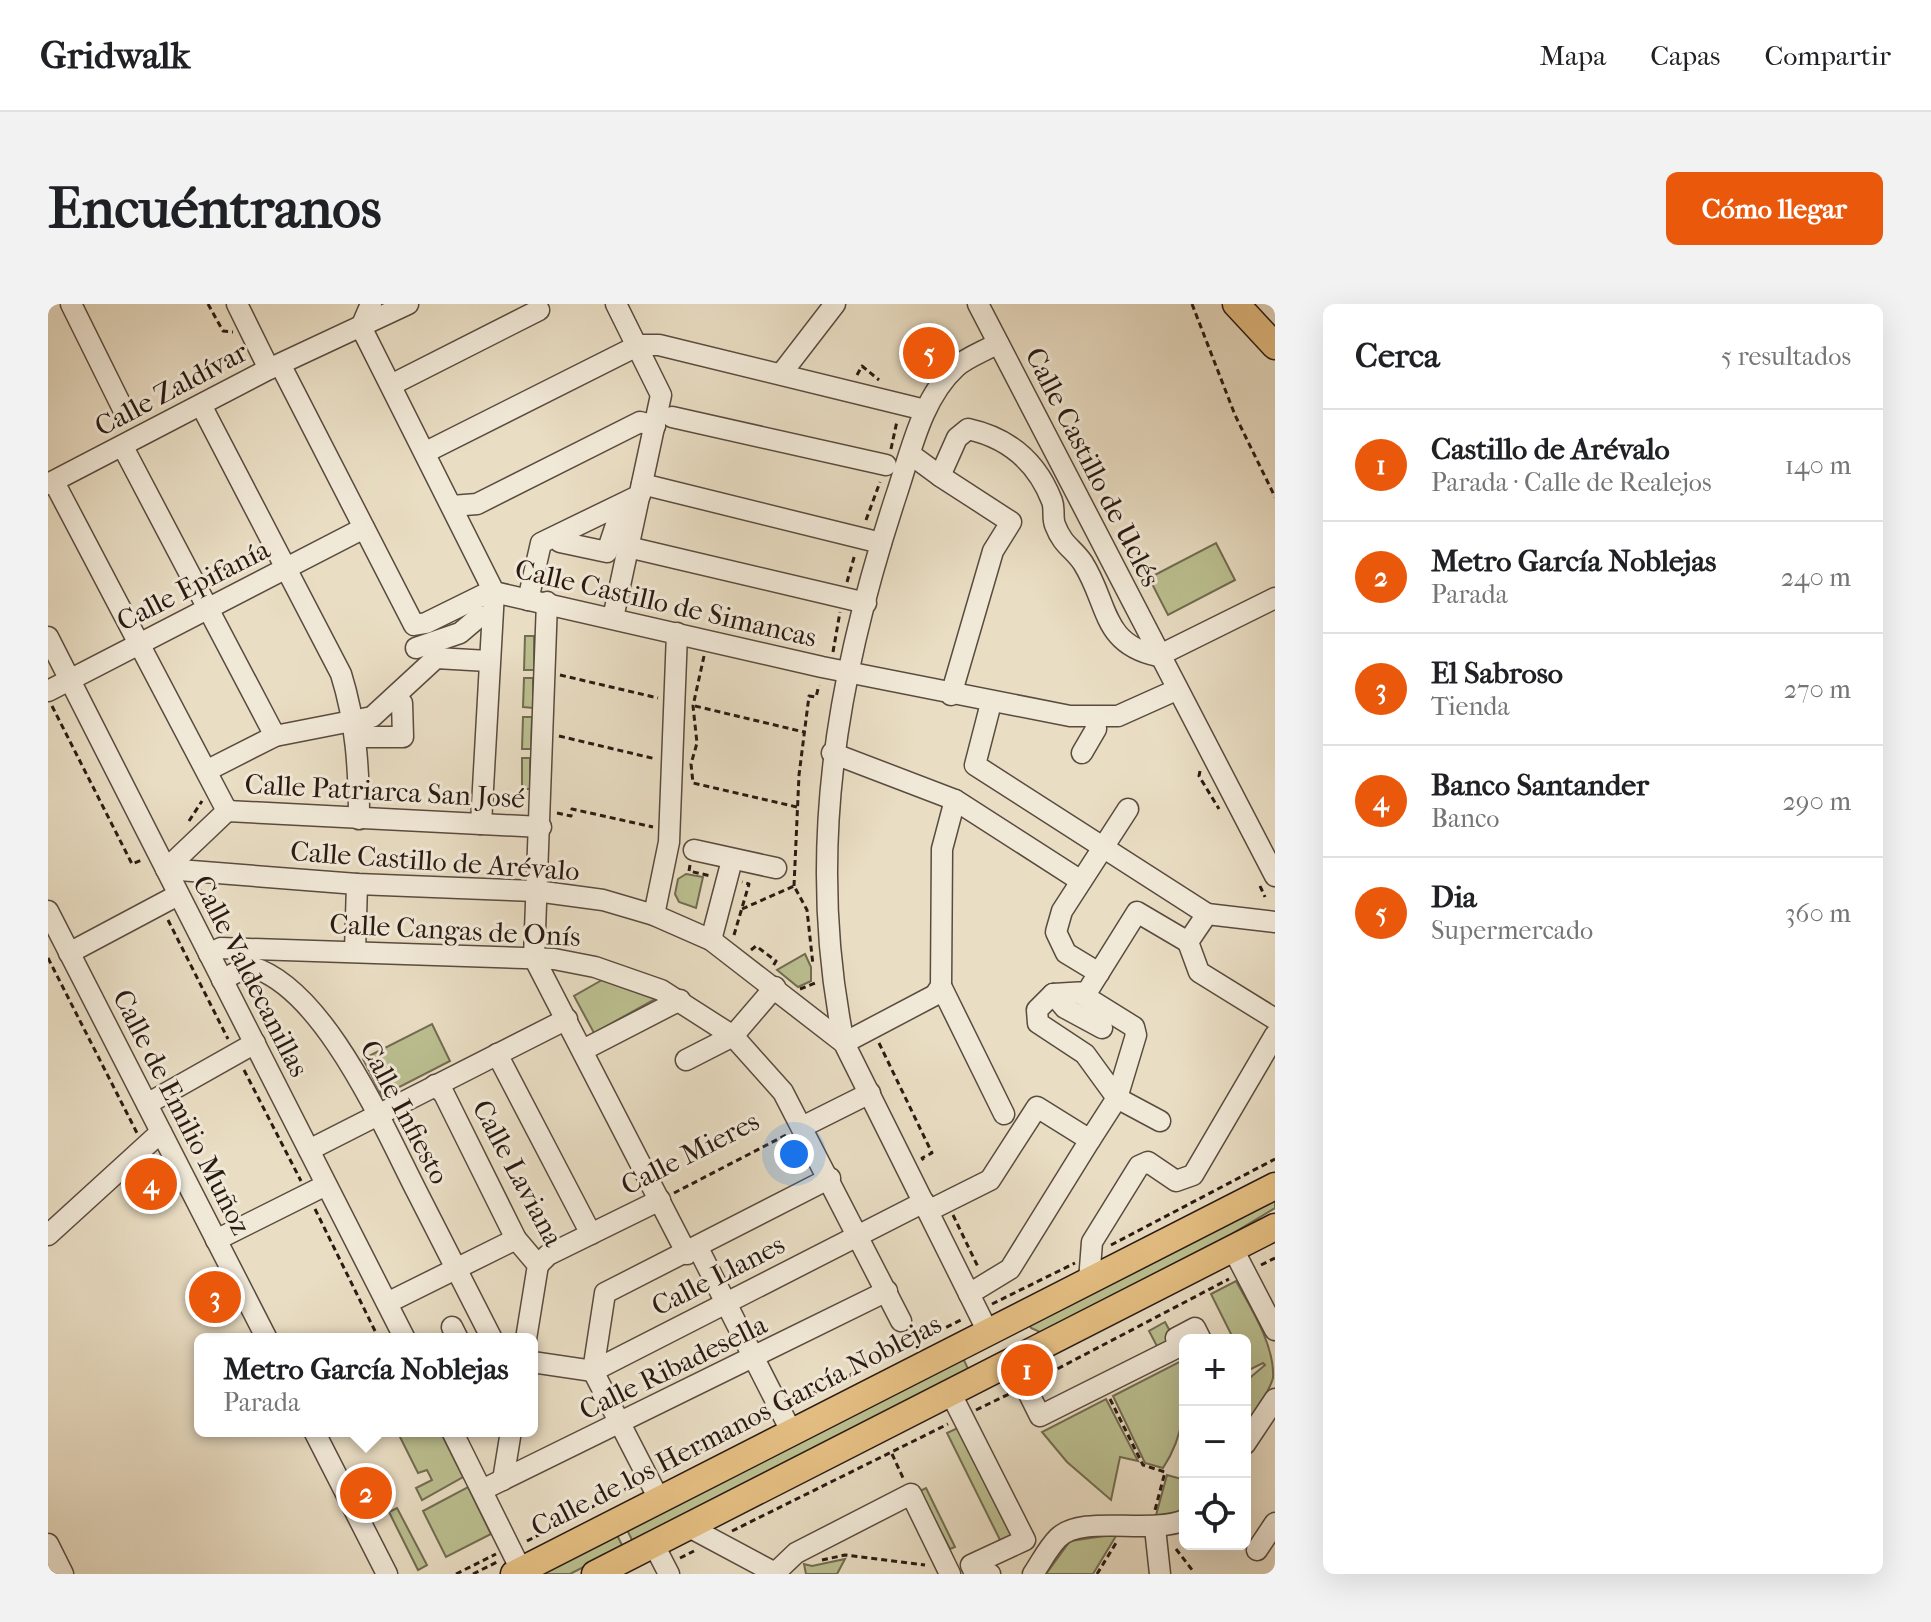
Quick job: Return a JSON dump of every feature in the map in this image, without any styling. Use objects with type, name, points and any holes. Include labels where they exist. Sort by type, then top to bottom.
[{"type":"main road","points":[[1236,304],[1275,346]]},
{"type":"main road","points":[[1249,304],[1275,329]]},
{"type":"main road","name":"Calle de los Hermanos García Noblejas","points":[[511,1563],[658,1488],[792,1433],[988,1332],[1086,1271],[1275,1186]]},
{"type":"main road","points":[[1223,1254],[1231,1239],[1275,1213]]},
{"type":"main road","points":[[595,1574],[666,1560],[694,1538],[957,1406],[1013,1362],[1275,1227]]},
{"type":"main road","name":"Calle de los Hermanos García Noblejas","points":[[988,1332],[1013,1347],[1039,1349]]},
{"type":"street","points":[[71,304],[123,409]]},
{"type":"street","points":[[237,304],[364,528],[414,625],[426,623],[493,591],[481,824]]},
{"type":"street","points":[[361,327],[371,304]]},
{"type":"street","name":"Calle Zaldívar","points":[[51,483],[275,367],[408,304]]},
{"type":"street","points":[[613,618],[641,489],[664,421],[661,395],[639,345],[616,304]]},
{"type":"street","points":[[781,374],[835,304]]},
{"type":"street","name":"Calle Castillo de Uclés","points":[[978,304],[1158,656],[1226,777],[1275,876]]},
{"type":"street","points":[[391,385],[539,310]]},
{"type":"street","name":"Calle Castillo de Simancas","points":[[361,327],[493,591],[991,703],[1095,718],[1118,716],[1176,690]]},
{"type":"street","points":[[941,986],[935,995],[844,1043],[826,914],[832,753],[847,672],[881,543],[925,410],[956,367],[998,343]]},
{"type":"street","points":[[426,452],[639,345],[659,345],[925,410]]},
{"type":"street","points":[[201,405],[341,674],[360,730],[359,819]]},
{"type":"street","points":[[452,506],[477,504],[640,422],[664,421],[886,465]]},
{"type":"street","name":"Calle Castillo de Uclés","points":[[940,476],[957,438],[968,429],[985,433],[1034,464],[1054,504],[1053,521],[1066,549],[1080,559],[1096,587],[1101,612],[1125,644],[1139,652],[1158,656]]},
{"type":"street","points":[[123,447],[275,736]]},
{"type":"street","points":[[910,454],[1011,522],[993,551],[951,695]]},
{"type":"street","points":[[51,483],[140,643],[227,811],[157,870]]},
{"type":"street","points":[[792,1433],[726,1302],[660,1200],[534,958],[545,671],[538,601],[541,543],[641,489],[881,543]]},
{"type":"street","points":[[560,542],[607,552],[619,516]]},
{"type":"street","name":"Calle Epifanía","points":[[48,691],[364,528]]},
{"type":"street","points":[[628,547],[866,603]]},
{"type":"street","points":[[1158,656],[1275,598]]},
{"type":"street","points":[[360,730],[391,702],[421,656],[460,633],[480,616]]},
{"type":"street","points":[[654,915],[669,831],[672,762],[683,704],[677,633]]},
{"type":"street","name":"Calle Valdecanillas","points":[[48,637],[170,900],[209,954],[309,1150],[317,1190],[387,1303],[401,1333]]},
{"type":"street","points":[[421,656],[488,661]]},
{"type":"street","points":[[208,770],[275,736],[360,730],[403,737],[402,703]]},
{"type":"street","points":[[991,703],[975,765],[1102,850],[1207,914],[1275,922]]},
{"type":"street","points":[[1082,753],[1096,729],[1095,718]]},
{"type":"street","points":[[832,753],[955,800],[1081,881]]},
{"type":"street","points":[[955,800],[942,849],[941,986],[1004,1114]]},
{"type":"street","points":[[1099,973],[1066,953],[1056,932],[1062,911],[1128,809]]},
{"type":"street","name":"Calle Patriarca San José","points":[[227,811],[481,824],[541,818]]},
{"type":"street","points":[[694,850],[730,867],[776,868]]},
{"type":"street","points":[[711,940],[730,867]]},
{"type":"street","name":"Calle Castillo de Arévalo","points":[[157,870],[357,884],[536,891],[603,900],[654,915],[711,940],[777,981],[844,1043],[988,1332]]},
{"type":"street","points":[[355,951],[357,884]]},
{"type":"street","points":[[69,953],[170,900]]},
{"type":"street","name":"Calle de Emilio Muñoz","points":[[48,911],[264,1333]]},
{"type":"street","points":[[1084,993],[1137,912],[1188,942],[1199,972],[1275,1019]]},
{"type":"street","points":[[1188,942],[1207,914]]},
{"type":"street","name":"Calle Cangas de Onís","points":[[209,954],[221,948],[534,958],[595,967],[680,1000],[733,1036],[783,1092],[901,1321]]},
{"type":"street","name":"Calle Infiesto","points":[[222,980],[248,966],[260,969],[287,988],[318,1019],[351,1064],[489,1333]]},
{"type":"street","points":[[686,1060],[733,1036],[777,981]]},
{"type":"street","points":[[1104,1023],[1084,993],[1067,991],[1053,994],[1037,1010],[1038,1023],[1085,1054],[1117,1098],[1160,1121]]},
{"type":"street","points":[[1053,994],[1065,1008],[1104,1023]]},
{"type":"street","points":[[583,1050],[680,1000]]},
{"type":"street","points":[[309,1150],[567,1019]]},
{"type":"street","name":"Calle de los Hermanos García Noblejas","points":[[969,1294],[1010,1269],[1117,1098],[1136,1035],[1134,1027],[1104,1023]]},
{"type":"street","points":[[1086,1271],[1092,1242],[1139,1166],[1148,1162],[1176,1181],[1193,1175],[1275,1035]]},
{"type":"street","points":[[147,1104],[255,1043]]},
{"type":"street","points":[[497,1054],[591,1234]]},
{"type":"street","name":"Calle Laviana","points":[[435,1085],[444,1094],[516,1239],[538,1265],[527,1333]]},
{"type":"street","name":"Calle Mieres","points":[[802,1127],[870,1093]]},
{"type":"street","name":"Calle Llanes","points":[[593,1371],[857,1235],[990,1180],[1037,1107],[1090,1140]]},
{"type":"street","points":[[48,1235],[161,1132]]},
{"type":"street","points":[[658,1488],[620,1425],[593,1371],[605,1293],[830,1178]]},
{"type":"street","points":[[216,1240],[317,1190]]},
{"type":"street","name":"Calle Mieres","points":[[538,1265],[548,1255],[660,1200]]},
{"type":"street","points":[[387,1303],[516,1239]]},
{"type":"street","points":[[1223,1254],[1275,1330]]},
{"type":"street","name":"Calle Ribadesella","points":[[482,1490],[620,1425],[887,1291]]},
{"type":"street","points":[[1013,1362],[1040,1416],[1179,1346]]},
{"type":"street","points":[[538,1363],[593,1371]]},
{"type":"street","points":[[1251,1435],[1275,1399]]},
{"type":"street","points":[[957,1406],[1025,1540],[971,1565],[974,1571],[990,1574]]},
{"type":"street","points":[[317,1437],[387,1574]]},
{"type":"street","points":[[455,1437],[482,1490],[511,1563]]},
{"type":"street","points":[[503,1480],[510,1437]]},
{"type":"street","points":[[694,1538],[776,1574],[796,1553],[911,1494],[949,1571]]},
{"type":"street","points":[[1033,1574],[1057,1539],[1074,1528],[1153,1528],[1179,1522]]},
{"type":"street","points":[[1257,1550],[1275,1523]]},
{"type":"street","points":[[1153,1528],[1160,1574]]},
{"type":"street","points":[[48,1544],[63,1574]]},
{"type":"path","points":[[1192,304],[1235,415],[1275,497]]},
{"type":"path","points":[[857,375],[862,366],[882,383]]},
{"type":"path","points":[[707,640],[683,704],[697,743],[691,764],[693,783],[797,807]]},
{"type":"path","points":[[545,671],[804,732]]},
{"type":"path","points":[[807,910],[794,886],[797,807],[809,696],[816,697],[819,685]]},
{"type":"path","points":[[48,699],[132,864],[144,859],[157,870]]},
{"type":"path","points":[[561,737],[672,762]]},
{"type":"path","points":[[541,818],[571,816],[572,809],[669,831]]},
{"type":"path","points":[[730,867],[737,875],[735,881],[749,884],[732,940]]},
{"type":"path","points":[[741,910],[794,886]]},
{"type":"path","points":[[198,887],[213,887]]},
{"type":"path","points":[[170,900],[235,1054],[317,1190],[376,1333]]},
{"type":"path","points":[[740,945],[749,951],[756,946],[776,961],[771,968],[777,981]]},
{"type":"path","points":[[48,958],[138,1134]]},
{"type":"path","points":[[804,997],[797,990],[818,981]]},
{"type":"path","points":[[864,1033],[868,1045],[878,1041],[932,1153]]},
{"type":"path","name":"Calle Mieres","points":[[660,1200],[802,1127]]},
{"type":"path","points":[[1101,1250],[1275,1159]]},
{"type":"path","points":[[1253,1269],[1275,1258]]},
{"type":"path","points":[[989,1306],[1086,1271]]},
{"type":"path","points":[[725,1535],[891,1453],[957,1406],[1025,1386],[1233,1277]]},
{"type":"path","points":[[787,1401],[791,1404],[967,1317]]},
{"type":"path","points":[[1103,1384],[1143,1465],[1165,1472],[1153,1528]]},
{"type":"path","points":[[658,1488],[771,1410]]},
{"type":"path","points":[[888,1446],[911,1494]]},
{"type":"path","points":[[524,1542],[640,1482]]},
{"type":"path","points":[[1097,1574],[1126,1527]]},
{"type":"path","points":[[666,1560],[694,1538]]},
{"type":"path","points":[[1175,1547],[1193,1573]]},
{"type":"path","points":[[813,1563],[845,1555],[949,1571]]},
{"type":"path","points":[[456,1574],[511,1563]]},
{"type":"path","points":[[473,1574],[511,1563]]},
{"type":"green space","points":[[1216,543],[1235,580],[1168,615],[1149,578]]},
{"type":"green space","points":[[525,636],[534,636],[534,670],[524,670]]},
{"type":"green space","points":[[524,678],[533,678],[533,708],[523,707]]},
{"type":"green space","points":[[523,717],[532,717],[531,749],[522,749]]},
{"type":"green space","points":[[522,758],[530,758],[530,789],[522,789]]},
{"type":"green space","points":[[686,874],[703,877],[696,908],[679,902],[675,894],[678,879]]},
{"type":"green space","points":[[805,954],[811,967],[811,981],[798,987],[777,970]]},
{"type":"green space","points":[[602,980],[655,999],[594,1033],[574,996]]},
{"type":"green space","points":[[432,1024],[450,1061],[382,1096],[363,1059]]},
{"type":"green space","points":[[1275,1199],[1275,1208],[1205,1250],[1042,1333],[1031,1328],[1029,1324]]},
{"type":"green space","points":[[1236,1281],[1261,1328],[1270,1353],[1273,1378],[1251,1419],[1251,1377],[1265,1365],[1263,1363],[1251,1369],[1251,1334],[1231,1334],[1211,1294]]},
{"type":"green space","points":[[1165,1322],[1177,1344],[1160,1352],[1149,1331]]},
{"type":"green space","points":[[963,1358],[969,1371],[633,1542],[627,1530]]},
{"type":"green space","points":[[1179,1362],[1179,1432],[1163,1468],[1145,1463],[1113,1396]]},
{"type":"green space","points":[[1106,1399],[1138,1461],[1120,1457],[1111,1500],[1067,1462],[1042,1432]]},
{"type":"green space","points":[[964,1425],[1020,1538],[1003,1546],[947,1433]]},
{"type":"green space","points":[[400,1437],[443,1437],[463,1477],[422,1500],[416,1488],[432,1480],[427,1470],[418,1473]]},
{"type":"green space","points":[[1167,1475],[1179,1478],[1179,1513],[1155,1519]]},
{"type":"green space","points":[[468,1487],[491,1534],[446,1557],[423,1511]]},
{"type":"green space","points":[[926,1488],[955,1547],[950,1549],[920,1491]]},
{"type":"green space","points":[[397,1508],[427,1565],[418,1570],[389,1512]]},
{"type":"green space","points":[[617,1535],[623,1547],[570,1574],[541,1574]]},
{"type":"green space","points":[[1116,1536],[1093,1574],[1046,1574],[1070,1541]]},
{"type":"green space","points":[[845,1559],[837,1574],[806,1574],[804,1564],[812,1566]]},
{"type":"place","name":"Dia","points":[[929,353]]},
{"type":"place","name":"Banco Santander","points":[[151,1184]]},
{"type":"place","name":"El Sabroso","points":[[215,1297]]},
{"type":"place","name":"Castillo de Arévalo","points":[[1027,1370]]},
{"type":"place","name":"Metro García Noblejas","points":[[366,1493]]}]
